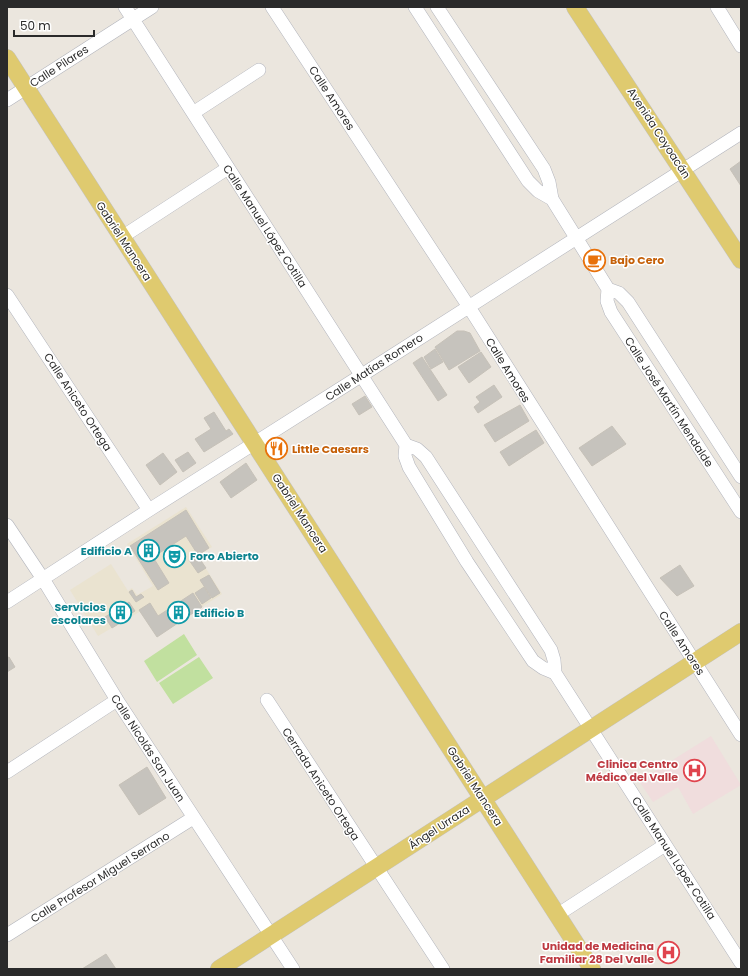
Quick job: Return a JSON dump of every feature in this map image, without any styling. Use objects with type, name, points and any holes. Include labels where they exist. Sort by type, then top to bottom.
[{"type":"main road","name":"Avenida Coyoacán","points":[[575,7],[741,260]]},
{"type":"main road","name":"Gabriel Mancera","points":[[7,58],[592,969]]},
{"type":"main road","name":"Ángel Urraza","points":[[219,969],[741,632]]},
{"type":"street","name":"Calle Manuel López Cotilla","points":[[124,7],[406,445],[416,449],[426,457],[486,549],[551,650],[554,660],[555,673],[741,963]]},
{"type":"street","name":"Calle Pilares","points":[[7,100],[152,7]]},
{"type":"street","name":"Calle Amores","points":[[272,7],[468,307],[741,735]]},
{"type":"street","name":"Calle José Martín Mendalde","points":[[414,7],[528,181],[552,199]]},
{"type":"street","name":"Calle José Martín Mendalde","points":[[437,7],[544,169],[552,199],[608,288],[619,293],[628,302],[741,477]]},
{"type":"street","points":[[717,7],[741,46]]},
{"type":"street","points":[[446,56],[463,45]]},
{"type":"street","points":[[193,113],[259,70]]},
{"type":"street","name":"Calle Matías Romero","points":[[7,602],[741,133]]},
{"type":"street","points":[[505,146],[522,135]]},
{"type":"street","points":[[122,237],[228,168]]},
{"type":"street","name":"Calle José Martín Mendalde","points":[[608,288],[607,301],[610,312],[741,512]]},
{"type":"street","name":"Calle Aniceto Ortega","points":[[7,295],[149,510]]},
{"type":"street","name":"Calle Manuel López Cotilla","points":[[406,445],[405,456],[408,467],[467,562],[534,661],[542,668],[555,673]]},
{"type":"street","name":"Calle Nicolás San Juan","points":[[7,525],[117,700],[292,969]]},
{"type":"street","points":[[467,562],[486,549]]},
{"type":"street","points":[[7,772],[117,700]]},
{"type":"street","name":"Cerrada Aniceto Ortega","points":[[267,700],[376,868]]},
{"type":"street","name":"Calle Profesor Miguel Serrano","points":[[7,936],[193,818]]},
{"type":"street","points":[[557,915],[665,845]]},
{"type":"street","points":[[376,868],[443,969]]},
{"type":"shaded area","points":[[186,507],[212,547],[198,556],[222,594],[157,636],[141,611],[98,636],[70,590],[111,564],[128,591],[132,588],[137,595],[153,586],[127,544]]},
{"type":"shaded area","name":"Clinica Centro Médico del Valle","points":[[711,736],[741,785],[693,814],[678,787],[653,802],[639,781]]},
{"type":"green space","points":[[184,634],[197,655],[157,682],[144,661]]},
{"type":"green space","points":[[199,657],[213,678],[173,704],[159,683]]},
{"type":"building","points":[[741,161],[741,186],[730,169]]},
{"type":"building","points":[[457,331],[470,333],[480,351],[449,370],[435,347]]},
{"type":"building","points":[[435,349],[443,362],[431,369],[424,357]]},
{"type":"building","points":[[481,352],[491,367],[469,383],[458,367]]},
{"type":"building","points":[[422,357],[447,395],[438,401],[413,363]]},
{"type":"building","points":[[494,385],[502,397],[478,413],[474,407],[480,402],[476,397]]},
{"type":"building","points":[[365,396],[372,407],[359,415],[352,404]]},
{"type":"building","points":[[520,405],[529,421],[495,442],[484,425]]},
{"type":"building","points":[[214,412],[226,431],[229,429],[233,434],[204,452],[195,439],[211,429],[204,418]]},
{"type":"building","points":[[612,426],[626,444],[592,466],[579,448]]},
{"type":"building","points":[[536,430],[544,443],[509,466],[500,452]]},
{"type":"building","points":[[188,452],[196,463],[183,472],[175,460]]},
{"type":"building","points":[[163,453],[177,472],[160,485],[146,465]]},
{"type":"building","points":[[246,463],[257,480],[231,498],[220,482]]},
{"type":"building","name":"Edificio A","points":[[186,510],[209,548],[198,555],[186,536],[153,557],[169,583],[158,590],[130,546]]},
{"type":"building","points":[[197,555],[206,568],[198,573],[189,560]]},
{"type":"building","points":[[680,565],[694,586],[677,596],[660,578]]},
{"type":"building","points":[[209,575],[220,593],[212,598],[200,580]]},
{"type":"building","points":[[204,587],[211,598],[202,604],[195,593]]},
{"type":"building","points":[[132,590],[136,597],[141,594],[144,597],[136,602],[129,592]]},
{"type":"building","name":"Edificio B","points":[[193,593],[202,607],[157,637],[139,610],[150,603],[158,616]]},
{"type":"building","name":"Servicios escolares","points":[[129,602],[135,611],[127,616],[128,618],[112,628],[105,617]]},
{"type":"building","points":[[9,657],[15,667],[7,672],[7,658]]},
{"type":"building","points":[[147,767],[166,798],[139,815],[119,785]]},
{"type":"building","points":[[106,954],[116,969],[82,969]]},
{"type":"place","name":"Bajo Cero","points":[[595,260]]},
{"type":"place","name":"Little Caesars","points":[[277,449]]},
{"type":"place","name":"Edificio A","points":[[148,551]]},
{"type":"place","name":"Foro Abierto","points":[[174,556]]},
{"type":"place","name":"Servicios escolares","points":[[121,613]]},
{"type":"place","name":"Edificio B","points":[[178,613]]},
{"type":"place","name":"Clinica Centro Médico del Valle","points":[[694,770]]},
{"type":"place","name":"Unidad de Medicina Familiar 28 Del Valle","points":[[669,952]]}]
